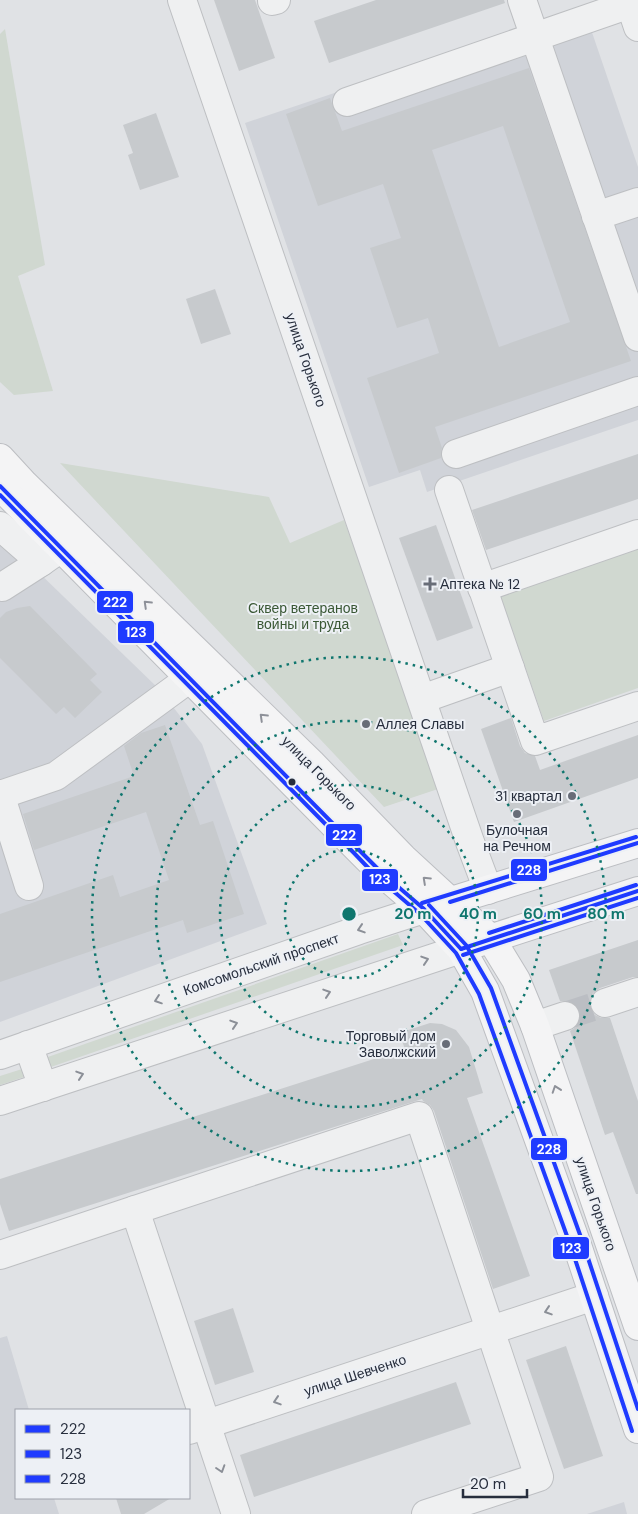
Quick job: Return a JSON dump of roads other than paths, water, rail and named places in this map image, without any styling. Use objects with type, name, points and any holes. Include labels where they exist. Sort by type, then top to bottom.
[{"type":"main road","points":[[0,458],[11,489]]},
{"type":"main road","name":"улица Горького","points":[[11,489],[51,555],[190,678],[364,855],[424,910],[461,949],[486,991],[577,1245],[638,1428]]},
{"type":"main road","name":"улица Горького","points":[[11,489],[311,764],[403,858],[491,939],[516,980],[535,1026],[631,1284],[638,1326]]},
{"type":"main road","name":"Комсомольский проспект","points":[[424,910],[638,843]]},
{"type":"main road","points":[[461,949],[638,891]]},
{"type":"street","name":"улица Горького","points":[[182,0],[488,890]]},
{"type":"street","points":[[272,0],[276,0]]},
{"type":"street","points":[[522,0],[638,337]]},
{"type":"street","points":[[347,102],[534,37],[632,10]]},
{"type":"street","points":[[596,216],[638,202]]},
{"type":"street","points":[[456,454],[638,391]]},
{"type":"street","points":[[448,490],[535,741],[638,706]]},
{"type":"street","points":[[0,526],[51,555],[2,588]]},
{"type":"street","points":[[482,588],[638,534]]},
{"type":"street","points":[[422,699],[510,668]]},
{"type":"street","points":[[29,886],[0,795],[56,776],[190,678]]},
{"type":"street","name":"Комсомольский проспект","points":[[0,1055],[360,930],[424,910]]},
{"type":"street","points":[[0,1101],[461,949]]},
{"type":"street","points":[[605,1003],[638,992]]},
{"type":"street","points":[[535,1026],[565,1016]]},
{"type":"street","points":[[28,1045],[43,1087]]},
{"type":"street","points":[[2,1248],[135,1210],[419,1116],[539,1476],[426,1514]]},
{"type":"street","points":[[135,1210],[198,1427],[236,1514]]},
{"type":"street","name":"улица Шевченко","points":[[198,1427],[594,1296]]},
{"type":"tunnel","points":[[565,1016],[605,1003]]},
{"type":"place","name":"Аптека № 12","points":[[430,584]]},
{"type":"place","name":"Аллея Славы","points":[[366,724]]},
{"type":"place","name":"31 квартал","points":[[572,796]]},
{"type":"place","name":"Булочная на Речном","points":[[517,814]]},
{"type":"place","name":"Торговый дом Заволжский","points":[[446,1044]]},
{"type":"park label","name":"Сквер ветеранов войны и труда","points":[[303,616]]}]
